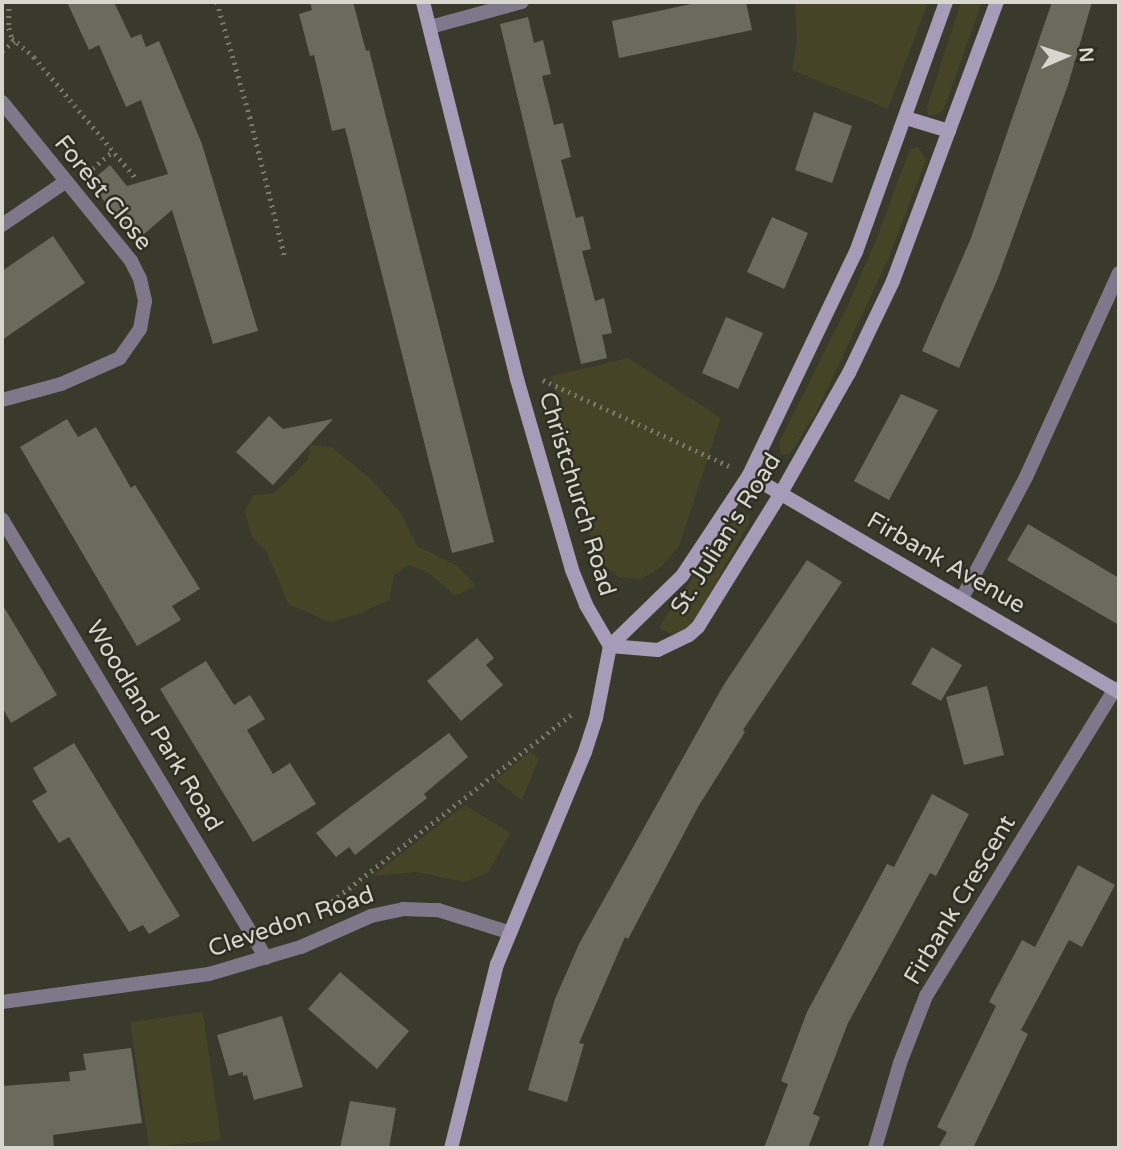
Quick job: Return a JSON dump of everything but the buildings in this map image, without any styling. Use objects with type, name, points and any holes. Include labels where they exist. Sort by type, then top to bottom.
[{"type":"street","name":"Christchurch Road","points":[[423,2],[517,379],[572,570],[586,605],[610,646]]},
{"type":"street","points":[[430,27],[522,2]]},
{"type":"street","name":"St. Julian's Road","points":[[610,646],[682,576],[749,475],[856,252],[946,2]]},
{"type":"street","name":"St. Julian's Road","points":[[610,646],[658,650],[690,635],[698,627],[781,493],[849,373],[893,281],[997,2]]},
{"type":"street","name":"Forest Close","points":[[2,102],[67,185],[118,244],[141,279],[145,301],[140,329],[120,358],[61,384],[2,401]]},
{"type":"street","points":[[906,118],[949,131]]},
{"type":"street","points":[[2,225],[67,185]]},
{"type":"street","points":[[962,597],[1026,477],[1119,273]]},
{"type":"street","name":"Firbank Avenue","points":[[749,475],[962,597],[1117,691]]},
{"type":"street","name":"Woodland Park Road","points":[[2,519],[266,958]]},
{"type":"street","points":[[451,1148],[474,1047],[508,932],[585,752],[610,646]]},
{"type":"street","name":"Firbank Crescent","points":[[875,1148],[900,1063],[926,996],[1117,691]]},
{"type":"street","name":"Clevedon Road","points":[[2,1002],[196,977],[301,947],[371,916],[403,909],[438,910],[508,932]]},
{"type":"path","points":[[9,2],[9,28],[15,41],[34,57],[136,178]]},
{"type":"path","points":[[217,2],[250,117],[285,257]]},
{"type":"path","points":[[2,51],[15,41]]},
{"type":"path","points":[[67,185],[114,151]]},
{"type":"path","points":[[517,379],[544,381],[749,475]]},
{"type":"path","points":[[319,912],[601,691]]},
{"type":"shaded area","points":[[795,2],[928,2],[888,109],[792,70],[797,42]]},
{"type":"shaded area","points":[[961,2],[982,2],[944,109],[936,115],[928,115],[927,107]]},
{"type":"shaded area","points":[[918,147],[926,160],[889,257],[815,415],[790,454],[781,455],[779,442],[848,305],[910,149]]},
{"type":"shaded area","points":[[628,358],[721,418],[679,546],[660,568],[641,579],[618,577],[600,561],[586,523],[551,376]]},
{"type":"shaded area","points":[[310,445],[331,447],[370,478],[401,513],[417,546],[458,566],[476,586],[455,596],[430,574],[409,565],[394,575],[389,600],[356,615],[330,622],[288,604],[267,552],[252,537],[245,511],[253,495],[274,493],[294,474],[308,459]]},
{"type":"shaded area","points":[[743,511],[749,516],[749,523],[698,615],[682,634],[668,633],[659,627],[736,515]]},
{"type":"shaded area","points":[[530,752],[539,758],[522,800],[495,780]]},
{"type":"shaded area","points":[[465,805],[510,833],[489,872],[465,882],[417,872],[372,876]]},
{"type":"shaded area","points":[[203,1012],[221,1140],[149,1147],[130,1022]]}]
